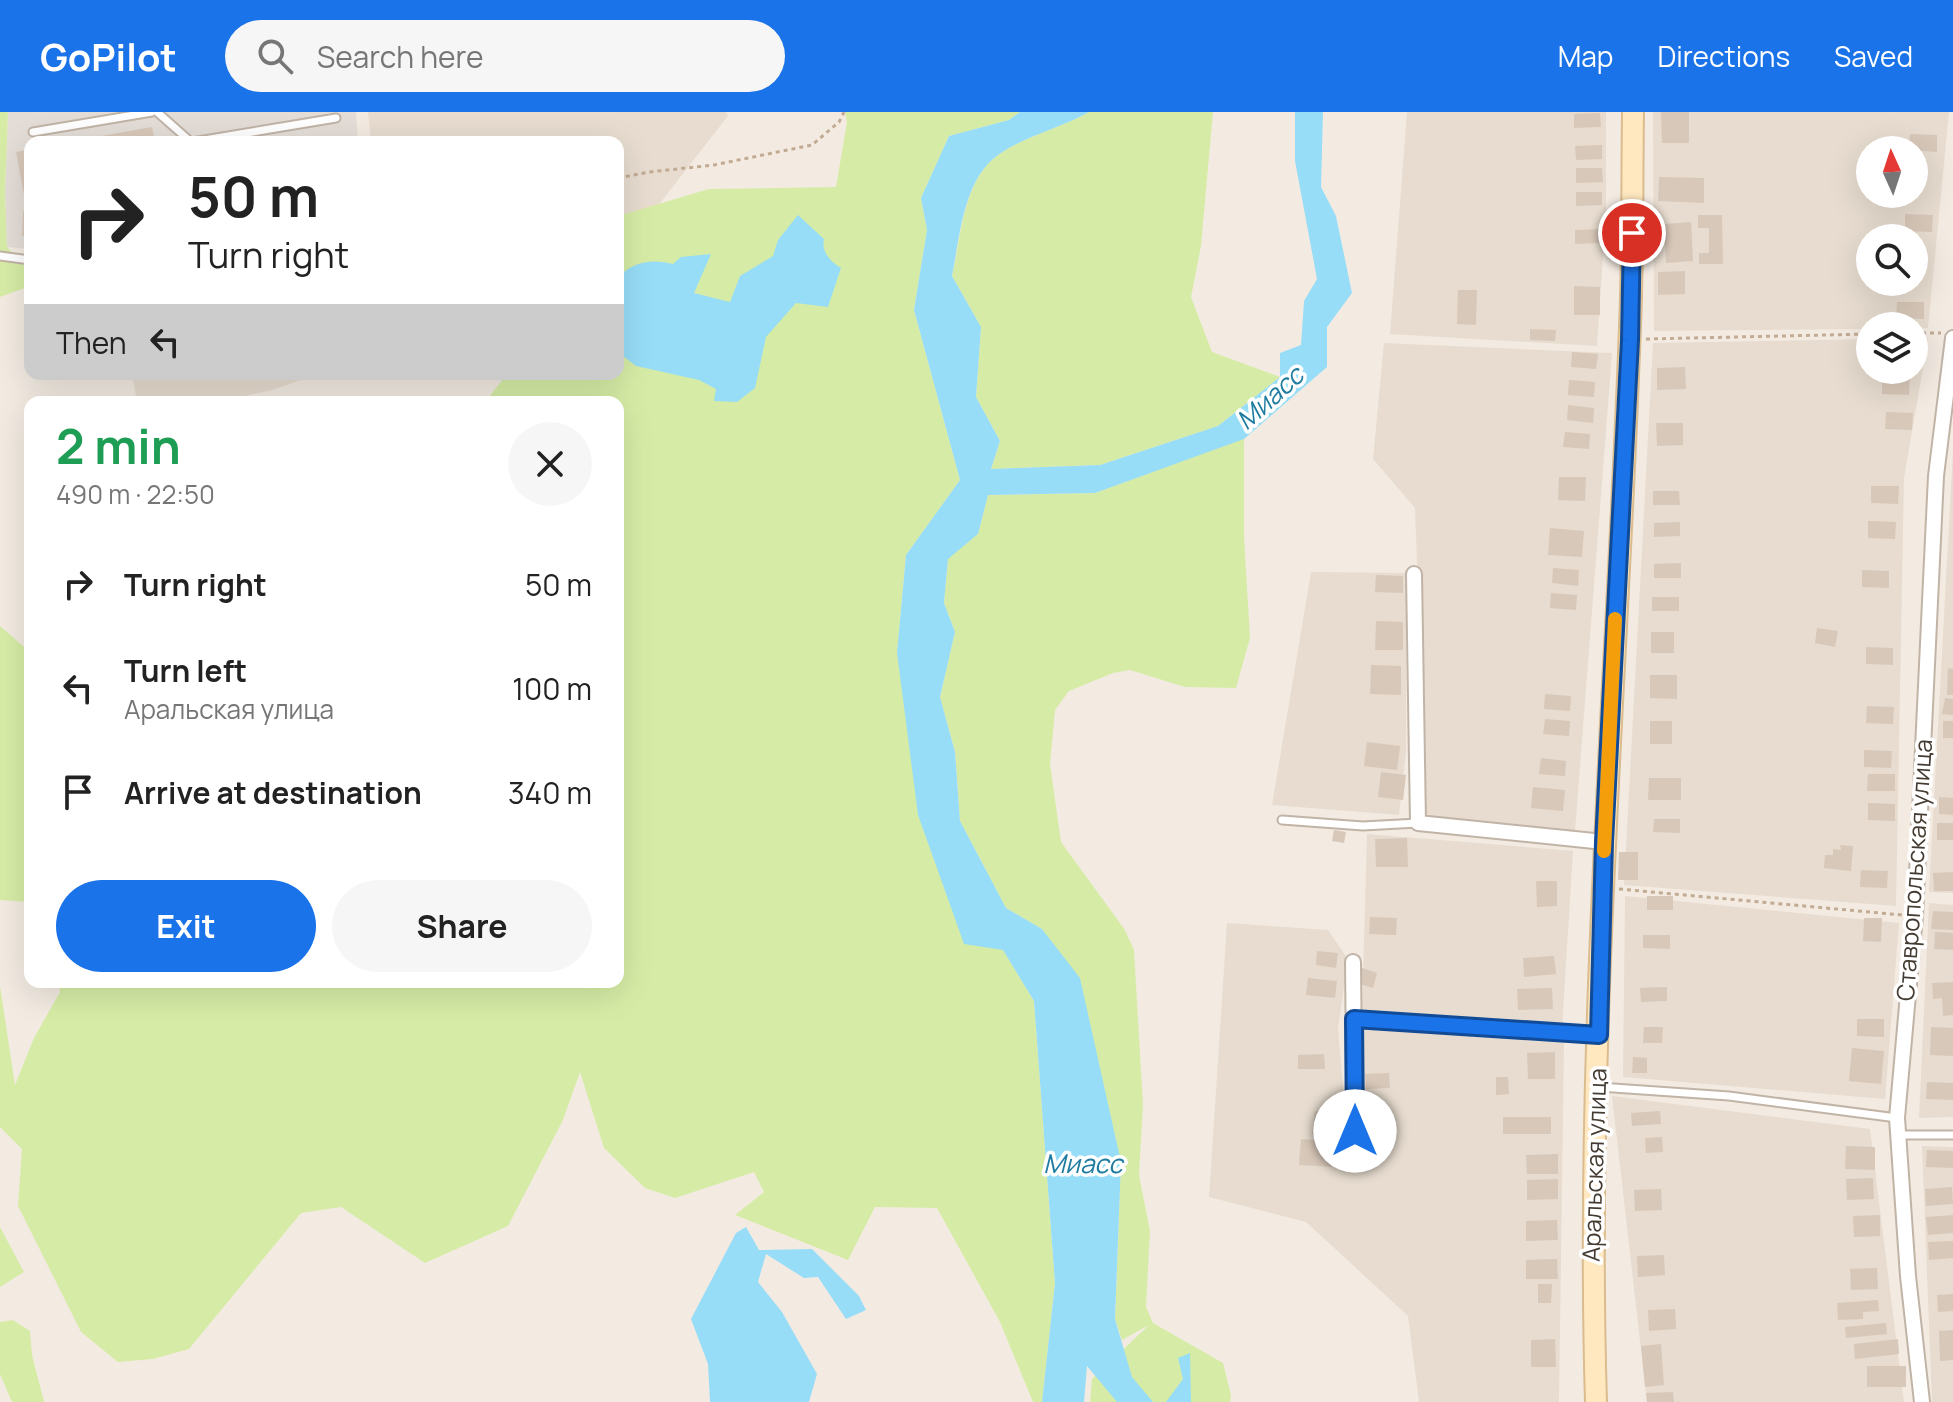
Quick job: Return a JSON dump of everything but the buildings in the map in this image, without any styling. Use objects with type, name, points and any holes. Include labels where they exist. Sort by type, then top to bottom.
[{"type":"street","name":"Аральская улица","points":[[1596,1402],[1592,1279],[1604,842],[1630,340],[1633,112]]},
{"type":"street","name":"Ставропольская улица","points":[[1922,1402],[1908,1276],[1897,1118],[1915,916],[1936,476],[1951,386],[1953,335]]},
{"type":"street","points":[[1414,574],[1418,823],[1604,842]]},
{"type":"street","points":[[1353,962],[1355,1159]]},
{"type":"street","points":[[1354,1019],[1599,1035]]},
{"type":"lane","points":[[33,132],[154,112],[184,136]]},
{"type":"lane","points":[[228,136],[336,118]]},
{"type":"lane","points":[[0,256],[24,259]]},
{"type":"lane","points":[[1282,820],[1363,826],[1418,823]]},
{"type":"lane","points":[[1597,1087],[1729,1096],[1897,1118]]},
{"type":"lane","points":[[1898,1135],[1953,1135]]},
{"type":"path","points":[[624,177],[714,165],[812,145],[839,122],[844,112]]},
{"type":"path","points":[[1630,340],[1856,334]]},
{"type":"path","points":[[1928,334],[1953,335]]},
{"type":"path","points":[[1603,888],[1915,916]]},
{"type":"shaded area","points":[[8,112],[356,112],[358,136],[24,136],[24,248],[7,247],[5,192]]},
{"type":"shaded area","points":[[368,112],[726,112],[728,116],[624,249],[624,136],[370,136]]},
{"type":"shaded area","points":[[1407,112],[1606,112],[1606,210],[1597,346],[1390,334]]},
{"type":"shaded area","points":[[1653,112],[1949,112],[1928,328],[1928,312],[1856,312],[1856,329],[1654,331]]},
{"type":"shaded area","points":[[1856,339],[1856,384],[1920,384],[1904,478],[1896,906],[1624,885],[1653,343]]},
{"type":"shaded area","points":[[1384,343],[1612,353],[1575,831],[1426,818],[1415,508],[1373,459]]},
{"type":"shaded area","points":[[133,380],[301,380],[246,396],[136,396]]},
{"type":"shaded area","points":[[1953,451],[1953,893],[1929,892]]},
{"type":"shaded area","points":[[1311,572],[1406,573],[1406,752],[1399,815],[1272,805]]},
{"type":"shaded area","points":[[1367,834],[1573,851],[1562,1029],[1362,1013]]},
{"type":"shaded area","points":[[1625,896],[1899,923],[1885,1099],[1623,1077]]},
{"type":"shaded area","points":[[1929,903],[1953,905],[1953,1117],[1919,1118]]},
{"type":"shaded area","points":[[1227,923],[1328,930],[1348,959],[1338,1029],[1350,1165],[1365,1165],[1360,1029],[1564,1042],[1559,1402],[1419,1402],[1408,1316],[1306,1222],[1209,1197]]},
{"type":"shaded area","points":[[1612,1096],[1870,1129],[1904,1402],[1647,1402]]},
{"type":"shaded area","points":[[1922,1146],[1953,1147],[1953,1402],[1932,1402]]},
{"type":"green space","points":[[0,112],[8,112],[5,192],[7,247],[24,265],[24,288],[0,297]]},
{"type":"green space","points":[[845,112],[1020,112],[1009,120],[949,136],[921,198],[927,230],[914,310],[960,480],[906,555],[897,653],[1003,950],[1034,1001],[1055,1283],[1042,1402],[1033,1402],[1000,1322],[937,1208],[875,1207],[848,1260],[735,1215],[764,1192],[754,1172],[675,1198],[645,1188],[604,1148],[580,1072],[563,1120],[508,1226],[425,1263],[341,1207],[301,1213],[189,1349],[153,1359],[118,1362],[81,1332],[18,1206],[22,1149],[0,1127],[0,986],[15,1085],[59,988],[624,988],[624,396],[490,396],[502,380],[624,380],[624,214],[709,189],[836,187],[847,122]]},
{"type":"green space","points":[[1089,112],[1213,112],[1201,246],[1191,297],[1212,352],[1280,377],[1218,426],[1100,465],[991,469],[1000,441],[976,397],[981,327],[952,276],[965,210],[977,179],[998,155]]},
{"type":"green space","points":[[1244,438],[1244,537],[1250,638],[1236,688],[1185,687],[1130,670],[1113,673],[1069,691],[1055,710],[1050,764],[1061,842],[1125,930],[1134,950],[1143,1105],[1139,1175],[1150,1231],[1146,1307],[1153,1323],[1223,1363],[1231,1395],[1230,1402],[1090,1402],[1092,1379],[1149,1325],[1122,1340],[1115,1319],[1121,1162],[1042,929],[1006,908],[960,821],[955,752],[940,697],[955,632],[944,603],[948,558],[978,534],[988,495],[1095,493]]},
{"type":"green space","points":[[0,626],[24,647],[24,902],[0,900]]},
{"type":"green space","points":[[0,1227],[24,1272],[0,1287]]},
{"type":"green space","points":[[13,1320],[30,1331],[32,1355],[44,1402],[12,1402],[0,1374],[0,1322]]},
{"type":"water","name":"Миасс","points":[[1020,112],[1089,112],[998,155],[977,179],[965,210],[952,276],[981,327],[976,397],[1000,441],[991,469],[1100,465],[1218,426],[1280,377],[1280,353],[1301,345],[1304,301],[1317,279],[1295,161],[1295,112],[1323,112],[1321,187],[1336,216],[1352,293],[1327,327],[1327,367],[1244,439],[1095,493],[988,495],[978,534],[948,559],[944,603],[955,632],[940,697],[955,752],[960,821],[1006,908],[1042,929],[1080,978],[1121,1162],[1115,1319],[1132,1377],[1153,1402],[1117,1402],[1087,1366],[1084,1402],[1042,1402],[1055,1283],[1034,1001],[1003,950],[964,944],[918,815],[897,653],[906,555],[960,480],[914,310],[927,230],[921,198],[949,136],[1009,120]]},
{"type":"water","points":[[798,215],[824,239],[828,256],[841,268],[828,307],[796,303],[766,337],[755,388],[737,402],[714,401],[716,389],[699,380],[636,366],[624,357],[624,272],[644,263],[673,264],[681,257],[711,254],[694,293],[730,302],[740,276],[773,256],[778,240]]},
{"type":"water","points":[[746,1227],[759,1250],[812,1249],[859,1296],[866,1310],[846,1319],[818,1277],[804,1278],[766,1254],[758,1282],[782,1312],[817,1374],[809,1402],[710,1402],[708,1364],[691,1319],[736,1233]]},
{"type":"water","points":[[1190,1353],[1191,1402],[1166,1402],[1183,1379],[1178,1358]]},
{"type":"slow traffic","points":[[1604,851],[1615,619]]},
{"type":"route","points":[[1355,1131],[1354,1019],[1599,1035],[1604,842],[1630,340],[1632,233]]}]
